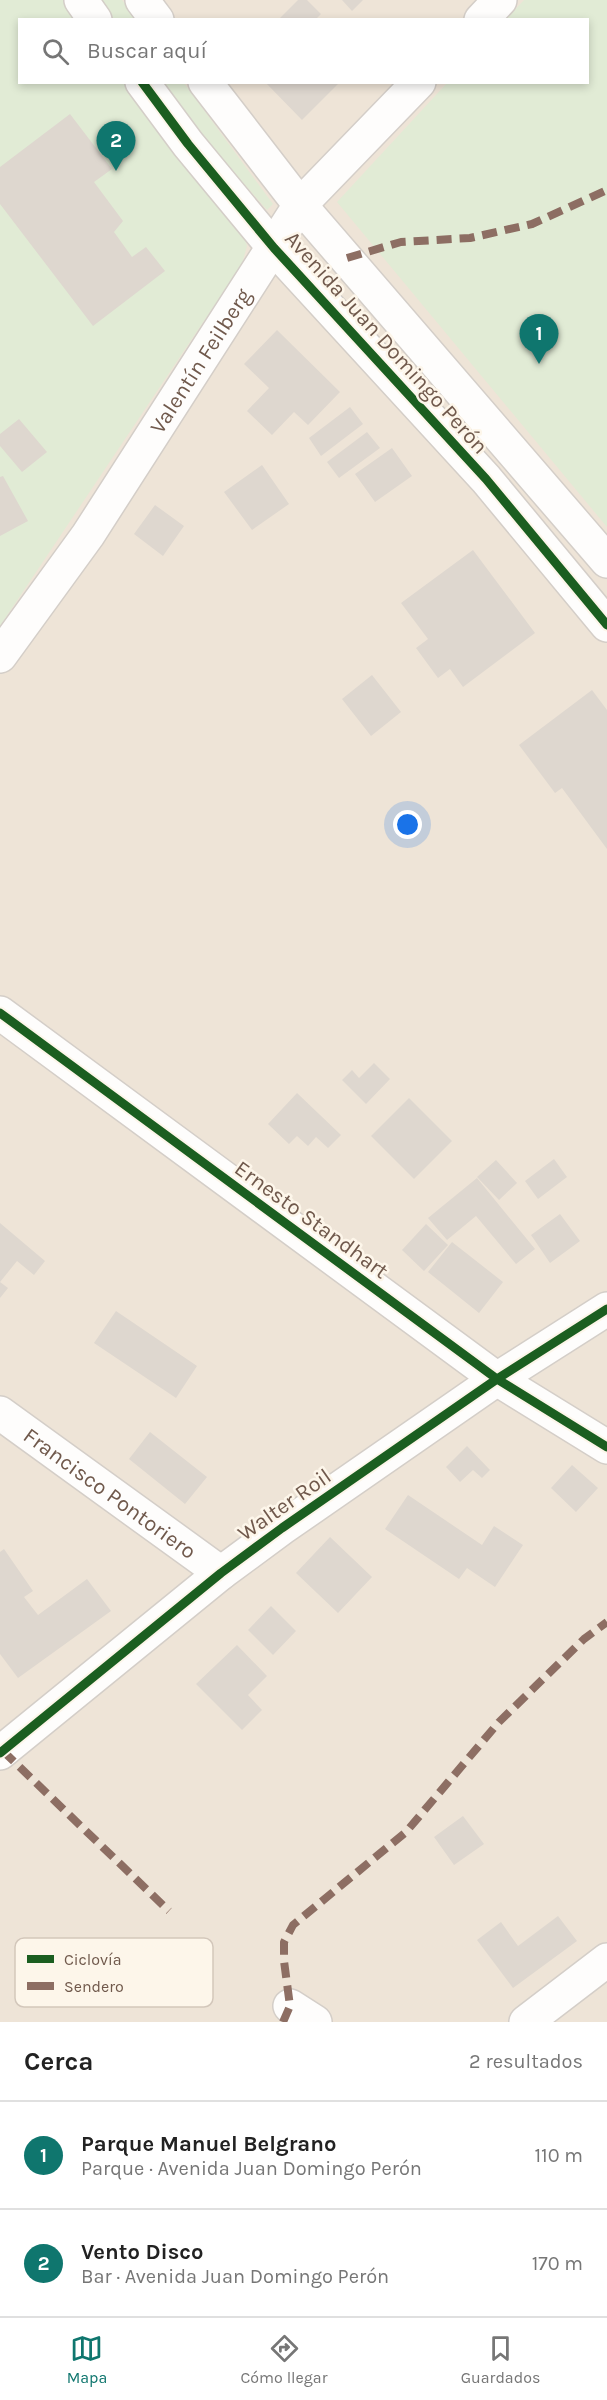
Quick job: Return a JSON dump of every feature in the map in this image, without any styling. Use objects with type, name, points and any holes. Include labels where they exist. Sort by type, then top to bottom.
[{"type":"street","points":[[81,0],[94,18]]},
{"type":"street","points":[[142,0],[156,18]]},
{"type":"street","points":[[483,18],[500,0]]},
{"type":"street","name":"Avenida Juan Domingo Perón","points":[[143,84],[188,144],[274,248],[486,479],[607,625]]},
{"type":"street","name":"Avenida Juan Domingo Perón","points":[[207,84],[300,205],[607,561]]},
{"type":"street","name":"Valentín Feilberg","points":[[0,656],[88,535],[300,205],[417,84]]},
{"type":"street","name":"Ernesto Standhart","points":[[0,1013],[497,1379],[607,1447]]},
{"type":"street","name":"Walter Roil","points":[[1,1750],[221,1573],[282,1528],[497,1379],[607,1309]]},
{"type":"street","name":"Francisco Pontoriero","points":[[0,1413],[221,1573]]},
{"type":"street","points":[[525,2022],[607,1960]]},
{"type":"shaded area","points":[[0,0],[607,0],[607,2022],[0,2022]]},
{"type":"green space","points":[[0,0],[64,0],[78,18],[18,18],[18,84],[128,84],[240,225],[247,246],[242,264],[0,626]]},
{"type":"green space","points":[[98,0],[122,0],[136,18],[112,18]]},
{"type":"green space","points":[[524,0],[607,0],[607,527],[337,202],[446,84],[589,84],[589,18],[507,18]]},
{"type":"green space","points":[[160,84],[185,84],[273,204],[267,210],[179,110]]},
{"type":"building","points":[[298,0],[307,0],[321,14],[317,18],[280,18]]},
{"type":"building","points":[[342,0],[363,0],[352,11]]},
{"type":"building","points":[[267,84],[338,84],[302,120]]},
{"type":"building","points":[[70,114],[112,169],[94,182],[123,221],[114,232],[132,257],[146,247],[165,271],[93,326],[0,204],[0,167]]},
{"type":"building","points":[[277,330],[340,392],[308,425],[294,412],[272,435],[247,411],[269,388],[244,364]]},
{"type":"building","points":[[350,407],[363,424],[321,456],[309,438]]},
{"type":"building","points":[[19,419],[47,452],[22,472],[0,446],[0,434]]},
{"type":"building","points":[[367,432],[380,448],[339,478],[327,462]]},
{"type":"building","points":[[392,448],[412,476],[375,502],[355,474]]},
{"type":"building","points":[[262,465],[289,504],[252,530],[224,492]]},
{"type":"building","points":[[3,476],[28,521],[0,536],[0,477]]},
{"type":"building","points":[[155,505],[184,526],[163,556],[134,534]]},
{"type":"building","points":[[473,550],[535,633],[463,687],[450,669],[438,678],[416,648],[428,639],[401,603]]},
{"type":"building","points":[[372,675],[401,712],[371,736],[342,699]]},
{"type":"building","points":[[592,690],[607,710],[607,849],[562,788],[555,793],[519,745]]},
{"type":"building","points":[[374,1063],[390,1079],[366,1104],[342,1080],[352,1070],[359,1078]]},
{"type":"building","points":[[297,1093],[341,1135],[328,1148],[316,1137],[308,1146],[297,1136],[289,1144],[268,1124]]},
{"type":"building","points":[[409,1098],[452,1141],[414,1179],[371,1136]]},
{"type":"building","points":[[554,1159],[567,1177],[538,1199],[525,1181]]},
{"type":"building","points":[[496,1160],[517,1183],[499,1200],[477,1177]]},
{"type":"building","points":[[477,1178],[535,1249],[516,1264],[476,1216],[447,1240],[428,1218]]},
{"type":"building","points":[[560,1214],[580,1241],[550,1263],[531,1235]]},
{"type":"building","points":[[0,1223],[45,1261],[34,1275],[17,1261],[0,1282]]},
{"type":"building","points":[[426,1224],[448,1245],[424,1271],[402,1250]]},
{"type":"building","points":[[452,1242],[503,1282],[479,1313],[428,1272]]},
{"type":"building","points":[[0,1282],[8,1288],[0,1298]]},
{"type":"building","points":[[116,1311],[197,1366],[176,1398],[94,1343]]},
{"type":"building","points":[[150,1432],[207,1477],[185,1504],[129,1459]]},
{"type":"building","points":[[467,1446],[490,1470],[482,1478],[473,1470],[460,1482],[446,1467]]},
{"type":"building","points":[[572,1465],[598,1488],[576,1512],[551,1488]]},
{"type":"building","points":[[408,1495],[482,1545],[494,1526],[523,1545],[495,1587],[467,1568],[459,1579],[385,1529]]},
{"type":"building","points":[[330,1537],[372,1577],[338,1613],[296,1573]]},
{"type":"building","points":[[4,1549],[33,1591],[24,1597],[38,1615],[87,1579],[111,1611],[18,1678],[0,1654],[0,1552]]},
{"type":"building","points":[[271,1606],[296,1631],[273,1655],[248,1630]]},
{"type":"building","points":[[237,1645],[267,1676],[248,1695],[262,1710],[242,1730],[196,1684]]},
{"type":"building","points":[[463,1816],[484,1844],[454,1865],[434,1837]]},
{"type":"building","points":[[558,1916],[577,1941],[513,1988],[477,1940],[501,1922],[518,1946]]},
{"type":"marked path","points":[[347,258],[401,242],[470,238],[532,224],[607,190]]},
{"type":"marked path","points":[[283,2022],[290,2006],[284,1942],[293,1925],[406,1832],[499,1722],[584,1639],[607,1622]]},
{"type":"marked path","points":[[3,1751],[169,1911]]},
{"type":"cycle path","points":[[143,84],[188,144],[274,248],[486,479],[607,625]]},
{"type":"cycle path","points":[[0,1013],[497,1379],[607,1447]]},
{"type":"cycle path","points":[[0,1753],[221,1573],[282,1528],[497,1379],[607,1309]]},
{"type":"place","name":"Vento Disco","points":[[116,171]]},
{"type":"place","name":"Parque Manuel Belgrano","points":[[539,364]]}]
